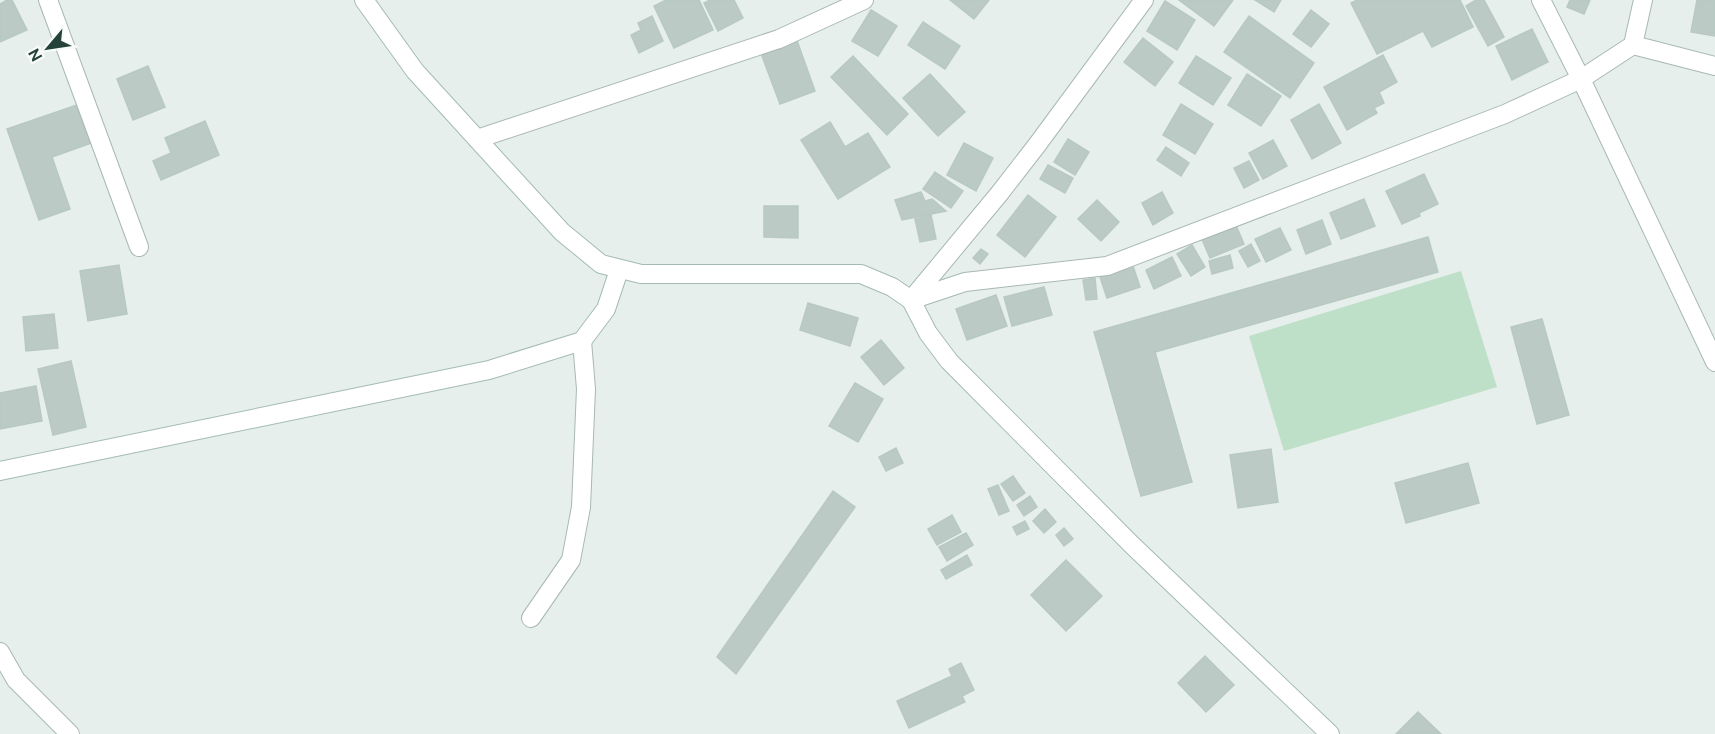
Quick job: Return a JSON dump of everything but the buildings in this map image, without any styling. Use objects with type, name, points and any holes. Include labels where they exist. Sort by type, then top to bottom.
[{"type":"street","points":[[48,0],[139,247]]},
{"type":"street","points":[[364,0],[415,71],[562,232],[601,264],[641,274],[861,273],[891,287],[911,300],[928,333],[949,361],[1132,545],[1330,734]]},
{"type":"street","points":[[477,139],[779,39],[864,0]]},
{"type":"street","points":[[911,300],[999,194],[1144,0]]},
{"type":"street","points":[[1541,0],[1581,79],[1715,362]]},
{"type":"street","points":[[911,300],[965,282],[1107,266],[1505,114],[1581,79],[1633,45],[1643,0]]},
{"type":"street","points":[[1633,45],[1715,66]]},
{"type":"street","points":[[0,471],[489,370],[582,342],[606,309],[620,270]]},
{"type":"street","points":[[531,618],[571,560],[581,507],[586,389],[582,342]]},
{"type":"street","points":[[0,652],[16,680],[70,734]]},
{"type":"green space","points":[[1461,271],[1497,387],[1284,451],[1249,336]]}]
